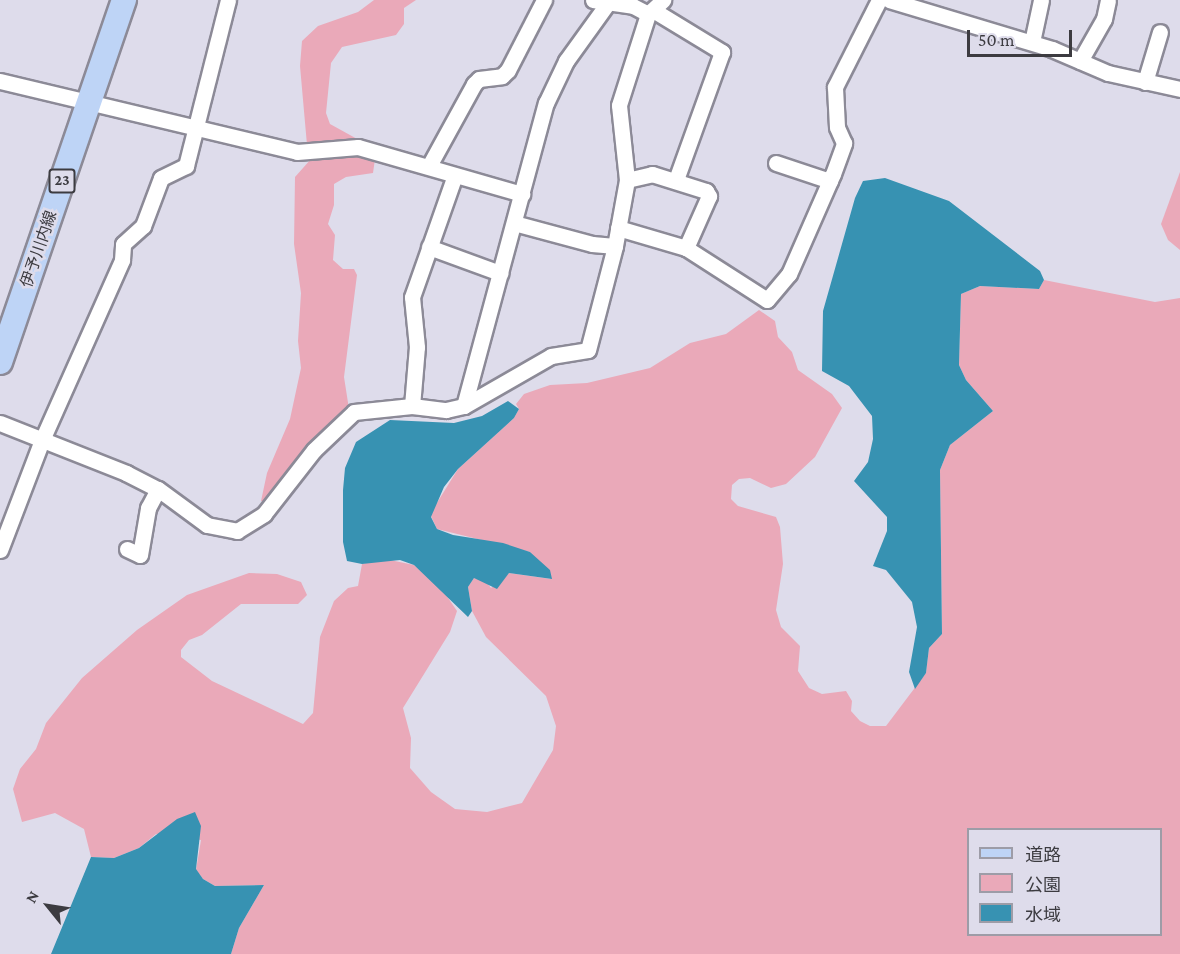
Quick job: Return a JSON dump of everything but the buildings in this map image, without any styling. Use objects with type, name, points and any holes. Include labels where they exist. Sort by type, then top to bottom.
[{"type":"main road","name":"伊予川内線","points":[[0,362],[124,0]]},
{"type":"street","points":[[0,550],[42,440],[122,260],[123,243],[143,226],[161,178],[186,165],[228,0]]},
{"type":"street","points":[[429,166],[474,84],[479,79],[502,76],[508,70],[544,0]]},
{"type":"street","points":[[593,0],[655,8],[722,52],[676,180]]},
{"type":"street","points":[[618,228],[686,248],[767,300],[789,274],[830,181],[844,142],[837,127],[835,87],[879,0]]},
{"type":"street","points":[[889,0],[1032,42],[1108,73],[1180,89]]},
{"type":"street","points":[[1032,42],[1041,0]]},
{"type":"street","points":[[1080,61],[1104,20],[1108,0]]},
{"type":"street","points":[[464,406],[552,87],[566,61],[610,1]]},
{"type":"street","points":[[0,423],[158,489],[207,525],[237,531],[264,514],[314,450],[354,412],[412,406],[446,410],[464,406],[551,356],[588,350],[615,246],[627,180],[619,105],[655,8]]},
{"type":"street","points":[[1144,82],[1160,32]]},
{"type":"street","points":[[0,81],[197,126],[297,152],[358,147],[429,166],[454,178],[522,194]]},
{"type":"street","points":[[776,163],[830,181]]},
{"type":"street","points":[[627,180],[652,174],[693,185],[709,196],[686,248]]},
{"type":"street","points":[[412,406],[417,347],[412,297],[454,178]]},
{"type":"street","points":[[514,223],[592,244],[615,246]]},
{"type":"street","points":[[429,247],[501,273]]},
{"type":"street","points":[[127,549],[140,555],[148,508],[158,489]]},
{"type":"green space","points":[[374,0],[416,0],[404,8],[404,24],[396,35],[342,47],[331,63],[326,113],[330,124],[359,140],[307,145],[300,66],[302,41],[318,26],[358,12]]},
{"type":"green space","points":[[356,154],[375,159],[373,173],[346,177],[334,184],[334,205],[328,224],[335,235],[333,260],[343,269],[354,269],[357,275],[344,377],[349,409],[333,421],[265,502],[261,501],[267,473],[290,419],[301,368],[298,341],[301,293],[294,244],[295,177],[311,159]]},
{"type":"green space","points":[[1180,172],[1180,250],[1168,240],[1161,224]]},
{"type":"green space","points":[[1044,280],[1155,302],[1180,298],[1180,954],[231,954],[239,928],[264,885],[215,886],[203,879],[196,870],[201,840],[156,834],[139,848],[114,858],[91,857],[84,829],[55,813],[22,822],[13,789],[20,769],[36,749],[46,723],[82,678],[137,630],[187,595],[249,573],[277,574],[301,582],[307,595],[298,604],[241,604],[202,635],[189,640],[181,650],[181,657],[212,681],[303,724],[313,713],[320,637],[334,601],[348,588],[358,586],[362,564],[385,559],[414,565],[442,589],[457,611],[450,632],[403,708],[411,738],[410,768],[431,792],[455,809],[487,812],[522,803],[553,750],[556,726],[546,696],[486,637],[472,611],[468,587],[474,578],[485,580],[491,588],[509,573],[551,579],[530,552],[437,529],[431,516],[435,506],[458,469],[514,418],[519,409],[516,404],[524,394],[550,385],[587,383],[650,368],[690,343],[726,334],[759,310],[775,321],[778,337],[792,352],[798,370],[832,394],[842,408],[815,457],[786,484],[771,488],[750,478],[739,479],[732,485],[731,499],[738,506],[776,517],[780,527],[783,564],[776,610],[781,627],[800,646],[798,671],[809,688],[822,694],[846,691],[852,701],[851,711],[860,721],[870,726],[886,726],[926,673],[929,648],[942,634],[940,470],[950,445],[993,411],[966,380],[959,365],[961,294],[980,286],[1039,289]]},
{"type":"water","points":[[885,178],[949,201],[1040,271],[1044,280],[1039,289],[980,286],[961,294],[959,365],[966,380],[993,411],[950,445],[940,470],[942,634],[929,648],[926,673],[915,689],[909,672],[917,627],[912,602],[886,570],[873,566],[887,531],[887,517],[854,481],[868,462],[873,439],[872,416],[849,386],[822,371],[823,311],[855,198],[863,181]]},
{"type":"water","points":[[508,401],[519,409],[514,418],[458,469],[444,487],[431,517],[437,529],[453,535],[503,543],[530,552],[550,570],[552,579],[509,573],[497,589],[474,578],[468,587],[472,611],[468,617],[414,565],[400,560],[362,564],[347,561],[343,542],[343,490],[345,468],[356,442],[390,420],[454,423],[482,416]]},
{"type":"water","points":[[195,812],[201,826],[196,869],[203,879],[215,886],[264,885],[239,928],[231,954],[51,954],[91,857],[114,858],[139,848],[177,819]]}]
